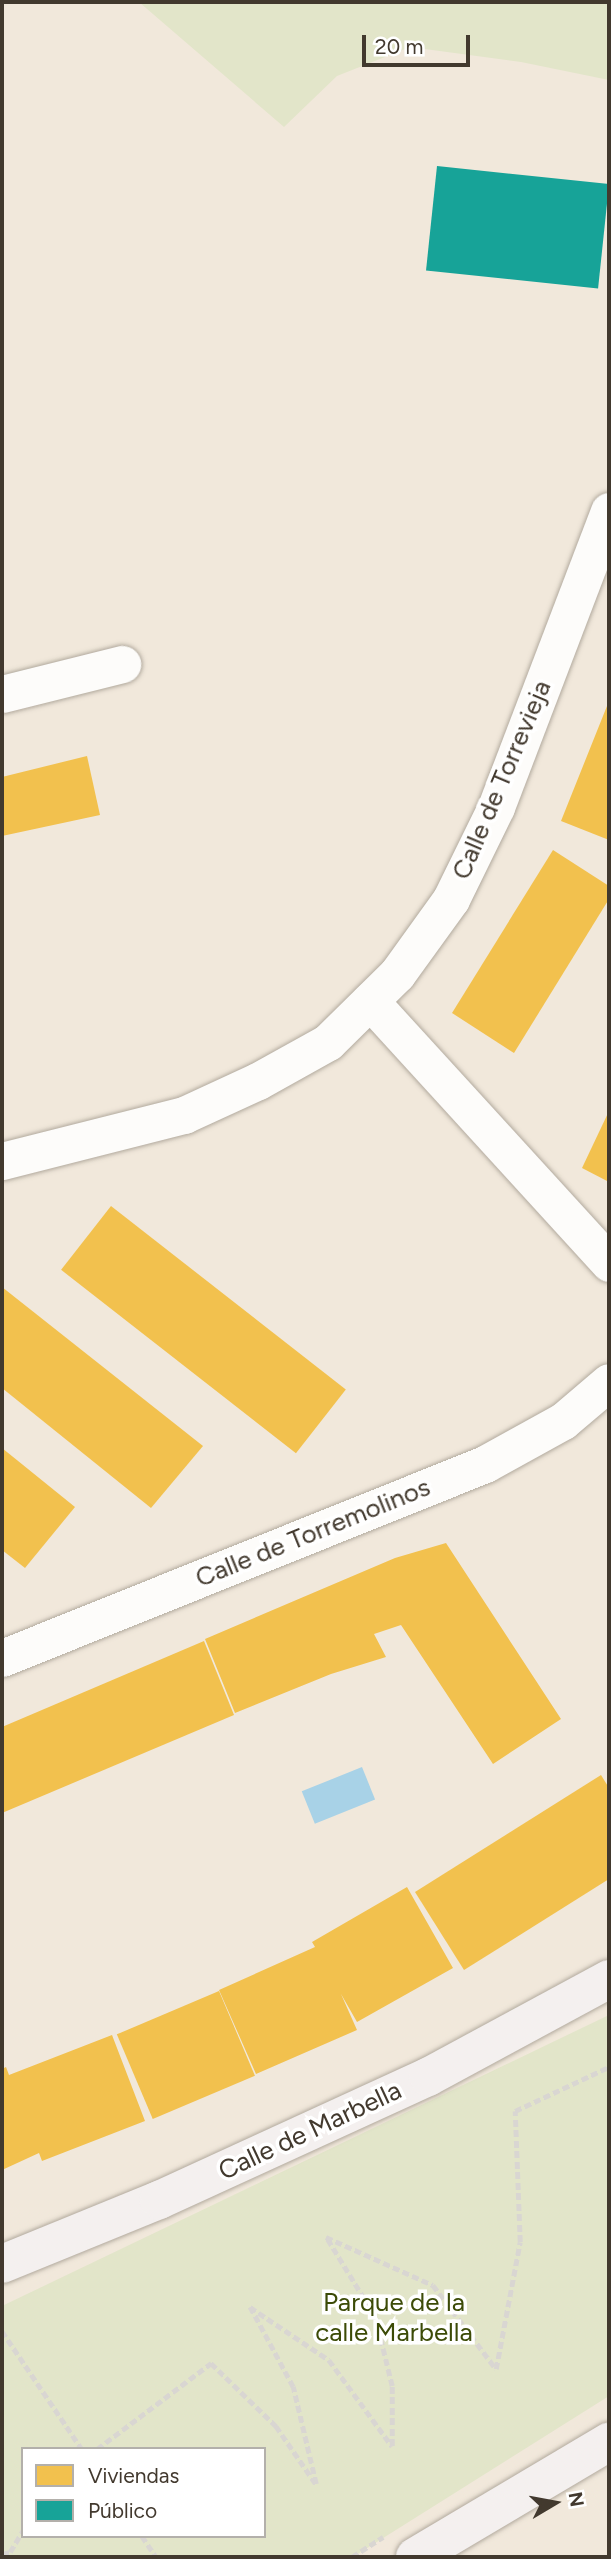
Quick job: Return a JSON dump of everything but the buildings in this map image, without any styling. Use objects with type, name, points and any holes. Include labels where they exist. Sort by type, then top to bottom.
[{"type":"street","name":"Calle de Torrevieja","points":[[2,1161],[184,1115],[328,1042],[397,975],[451,899],[496,807],[609,511]]},
{"type":"street","points":[[2,694],[121,664]]},
{"type":"street","points":[[370,1001],[609,1263]]},
{"type":"street","name":"Calle de Torremolinos","points":[[2,1658],[485,1464],[562,1421],[609,1382]]},
{"type":"street","name":"Calle de Marbella","points":[[2,2264],[159,2200],[428,2077],[609,1979]]},
{"type":"street","points":[[415,2557],[609,2442]]},
{"type":"path","points":[[124,2],[148,2]]},
{"type":"path","points":[[100,2447],[211,2363],[276,2426],[316,2484],[293,2387],[250,2307],[329,2360],[392,2446],[392,2386],[375,2317],[326,2237],[433,2285],[496,2369],[520,2242],[515,2111],[609,2067]]},
{"type":"path","points":[[2,2331],[81,2447]]},
{"type":"path","points":[[2,2554],[10,2552],[21,2533]]},
{"type":"path","points":[[143,2538],[156,2557]]},
{"type":"path","points":[[352,2557],[382,2539]]},
{"type":"green space","points":[[139,2],[609,2],[609,80],[521,62],[410,47],[337,76],[284,127]]},
{"type":"green space","name":"Parque de la calle Marbella","points":[[609,2015],[609,2396],[353,2557],[2,2557],[2,2306]]},
{"type":"water","points":[[362,1767],[375,1799],[315,1824],[302,1791]]}]
